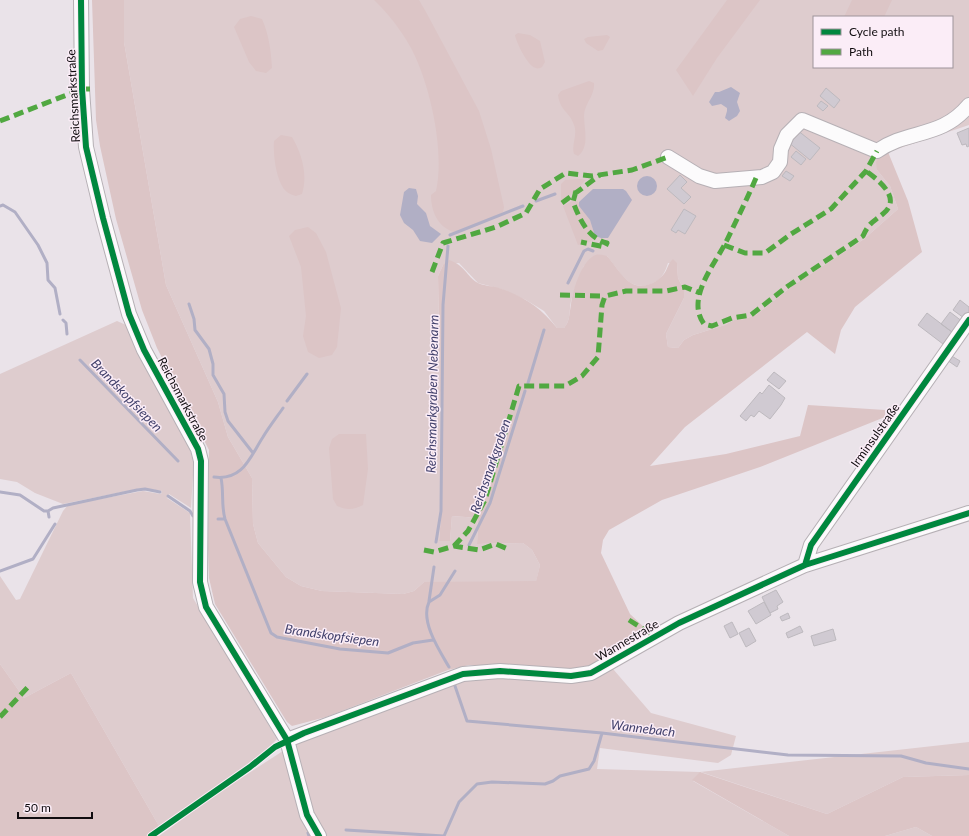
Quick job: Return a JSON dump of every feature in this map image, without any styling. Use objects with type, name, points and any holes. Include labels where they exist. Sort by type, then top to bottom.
[{"type":"street","name":"Reichsmarkstraße","points":[[81,0],[82,89],[86,147],[118,279],[129,314],[144,350],[191,435],[201,461],[199,548],[200,582],[202,594],[206,607],[287,740],[307,815],[319,836]]},
{"type":"street","points":[[668,157],[699,176],[715,182],[756,178],[773,172],[780,162],[781,149],[787,135],[802,120],[877,151],[892,142],[939,128],[954,119],[969,104]]},
{"type":"street","name":"Irminsulstraße","points":[[805,565],[811,545],[969,320]]},
{"type":"street","name":"Wannestraße","points":[[287,740],[443,680],[463,674],[500,671],[571,676],[591,673],[679,623],[805,565],[969,512]]},
{"type":"shaded area","points":[[92,0],[124,0],[124,42],[166,285],[218,402],[228,437],[252,478],[253,524],[258,543],[286,577],[301,586],[322,591],[403,594],[414,591],[424,582],[536,581],[540,565],[532,550],[523,543],[477,544],[478,518],[452,516],[450,541],[439,541],[442,504],[438,276],[443,265],[449,260],[459,265],[478,283],[508,291],[524,299],[545,314],[557,328],[564,328],[568,320],[573,293],[578,279],[584,266],[594,256],[607,256],[625,278],[636,285],[642,286],[659,279],[665,273],[673,259],[677,263],[678,278],[684,290],[684,298],[666,334],[668,347],[678,348],[684,340],[693,335],[725,325],[734,320],[745,319],[757,314],[795,284],[864,239],[898,209],[890,186],[877,170],[876,162],[878,158],[888,152],[908,201],[922,252],[855,307],[841,330],[835,354],[807,332],[685,427],[650,466],[726,454],[800,436],[808,405],[885,410],[885,417],[760,467],[662,500],[609,530],[603,540],[601,553],[630,614],[649,632],[619,652],[583,670],[469,665],[448,670],[326,717],[292,726],[287,722],[215,604],[209,578],[209,450],[157,348],[142,310],[116,219],[100,146],[96,120]]},
{"type":"shaded area","points":[[124,0],[969,0],[969,125],[888,152],[877,170],[890,186],[898,209],[864,239],[795,284],[757,314],[745,319],[734,320],[725,325],[693,335],[684,340],[678,348],[668,347],[666,334],[684,298],[684,290],[678,278],[677,264],[668,263],[660,278],[651,284],[643,286],[630,283],[625,279],[607,256],[584,266],[571,301],[569,319],[564,328],[557,328],[544,311],[526,300],[501,289],[478,283],[459,263],[443,265],[438,276],[442,504],[439,541],[450,541],[452,516],[478,518],[477,544],[523,543],[532,550],[540,565],[536,582],[424,582],[414,591],[403,594],[322,591],[301,586],[286,577],[258,543],[253,524],[252,478],[228,437],[218,402],[166,285],[124,42]]},
{"type":"shaded area","points":[[374,0],[419,0],[426,12],[479,111],[491,149],[504,207],[503,212],[498,215],[454,232],[443,226],[436,217],[432,206],[431,195],[436,191],[438,177],[438,145],[433,112],[425,82],[412,49],[395,23]]},
{"type":"shaded area","points":[[727,0],[760,0],[717,58],[693,96],[676,70]]},
{"type":"shaded area","points":[[852,0],[892,0],[884,16],[844,16]]},
{"type":"shaded area","points":[[251,16],[262,19],[268,37],[272,68],[266,73],[256,71],[249,62],[234,27],[240,19]]},
{"type":"shaded area","points":[[518,33],[530,35],[540,41],[545,62],[541,67],[533,67],[526,59],[515,35]]},
{"type":"shaded area","points":[[607,35],[610,37],[603,50],[598,51],[586,43],[584,39],[588,37]]},
{"type":"shaded area","points":[[589,81],[594,83],[594,88],[584,112],[586,137],[584,148],[578,156],[574,154],[573,151],[575,132],[574,125],[561,105],[558,95],[561,91]]},
{"type":"shaded area","points":[[281,135],[292,137],[299,150],[303,165],[304,187],[302,194],[296,196],[288,193],[283,188],[278,175],[274,153],[274,141]]},
{"type":"shaded area","points":[[565,180],[586,180],[570,196],[561,201],[561,184]]},
{"type":"shaded area","points":[[576,199],[590,220],[595,236],[590,242],[578,245],[563,206]]},
{"type":"shaded area","points":[[308,227],[316,233],[326,252],[341,308],[337,347],[332,355],[319,358],[308,352],[303,336],[306,316],[301,267],[289,236],[295,230]]},
{"type":"shaded area","points":[[117,321],[126,325],[137,352],[190,450],[193,461],[191,508],[169,494],[167,498],[190,513],[193,598],[277,739],[262,754],[159,826],[71,673],[24,698],[0,664],[0,576],[16,600],[20,599],[63,511],[68,505],[143,491],[161,494],[162,491],[142,488],[63,504],[35,493],[17,482],[0,479],[0,374]]},
{"type":"shaded area","points":[[339,434],[366,434],[368,469],[363,505],[353,509],[337,506],[333,499],[329,448],[332,439]]},
{"type":"shaded area","points":[[0,664],[24,698],[71,673],[159,826],[147,836],[0,836]]},
{"type":"shaded area","points":[[613,669],[651,713],[736,736],[731,755],[718,763],[600,748],[597,769],[700,772],[969,742],[969,775],[903,777],[827,814],[701,772],[693,781],[789,836],[159,836],[218,793],[303,738],[479,675],[583,680]]},
{"type":"shaded area","points":[[700,772],[827,814],[903,777],[969,775],[969,836],[932,836],[916,827],[885,836],[789,836],[692,780]]},
{"type":"shaded area","points":[[916,827],[932,836],[885,836]]},
{"type":"water","points":[[731,87],[740,93],[737,102],[740,111],[737,116],[729,121],[725,118],[727,108],[721,104],[712,106],[709,102],[715,92]]},
{"type":"water","points":[[643,176],[651,176],[657,182],[657,190],[651,196],[643,196],[637,190],[637,182]]},
{"type":"water","points":[[409,188],[416,189],[418,196],[417,204],[426,213],[430,226],[441,234],[432,243],[420,241],[413,230],[404,223],[400,215],[404,192]]},
{"type":"water","points":[[593,189],[623,189],[632,200],[608,238],[595,236],[590,220],[579,206],[579,202]]},
{"type":"building","points":[[826,88],[840,100],[834,108],[820,96]]},
{"type":"building","points":[[821,101],[828,106],[823,111],[817,106]]},
{"type":"building","points":[[969,128],[969,146],[967,147],[966,144],[962,145],[957,133]]},
{"type":"building","points":[[797,130],[820,148],[810,160],[788,142]]},
{"type":"building","points":[[796,151],[806,159],[801,165],[791,157]]},
{"type":"building","points":[[786,171],[794,176],[790,181],[782,176]]},
{"type":"building","points":[[680,175],[687,182],[681,188],[691,197],[684,204],[667,189]]},
{"type":"building","points":[[684,209],[696,216],[685,234],[678,230],[676,233],[671,230]]},
{"type":"building","points":[[960,300],[969,307],[969,312],[964,318],[953,310]]},
{"type":"building","points":[[950,312],[963,322],[944,345],[943,344],[952,332],[941,324]]},
{"type":"building","points":[[927,313],[952,332],[943,344],[918,325]]},
{"type":"building","points":[[950,355],[960,361],[957,367],[947,360]]},
{"type":"building","points":[[774,372],[786,381],[779,389],[767,380]]},
{"type":"building","points":[[769,385],[785,398],[781,405],[770,419],[759,411],[754,417],[751,415],[746,421],[740,416],[760,392],[762,394]]},
{"type":"building","points":[[776,590],[783,602],[777,606],[778,609],[770,613],[762,597]]},
{"type":"building","points":[[764,602],[771,615],[756,624],[748,611]]},
{"type":"building","points":[[788,613],[790,618],[782,621],[780,617]]},
{"type":"building","points":[[732,622],[738,634],[730,638],[724,626]]},
{"type":"building","points":[[800,626],[803,632],[788,638],[786,633]]},
{"type":"building","points":[[749,628],[756,641],[746,647],[739,633]]},
{"type":"building","points":[[833,629],[836,640],[814,646],[811,636]]},
{"type":"waterway","name":"Reichsmarkgraben Nebenarm","points":[[536,201],[555,194]]},
{"type":"waterway","name":"Brandskopfsiepen","points":[[0,206],[3,205],[15,212],[38,245],[47,263],[48,280],[55,288],[60,314]]},
{"type":"waterway","name":"Reichsmarkgraben Nebenarm","points":[[450,235],[523,206]]},
{"type":"waterway","name":"Reichsmarkgraben Nebenarm","points":[[436,542],[441,511],[443,305],[448,246]]},
{"type":"waterway","name":"Reichsmarkgraben","points":[[568,283],[584,251],[588,249],[593,251]]},
{"type":"waterway","points":[[189,304],[194,319],[195,330],[209,349],[213,364],[213,375],[224,394],[225,412],[228,421],[253,453]]},
{"type":"waterway","name":"Brandskopfsiepen","points":[[63,320],[66,323],[67,334]]},
{"type":"waterway","name":"Reichsmarkgraben","points":[[528,383],[544,330]]},
{"type":"waterway","name":"Brandskopfsiepen","points":[[80,360],[178,461]]},
{"type":"waterway","points":[[287,401],[307,374]]},
{"type":"waterway","name":"Reichsmarkgraben","points":[[469,545],[490,503],[525,391]]},
{"type":"waterway","points":[[214,477],[224,477],[239,471],[249,460],[283,408]]},
{"type":"waterway","name":"Brandskopfsiepen","points":[[221,478],[225,519],[271,633],[277,637],[340,649],[388,653],[413,643],[433,640]]},
{"type":"waterway","points":[[49,517],[48,511],[53,508],[137,490],[145,489],[160,492]]},
{"type":"waterway","points":[[0,492],[20,495],[44,511],[48,511]]},
{"type":"waterway","points":[[168,496],[190,511],[193,516]]},
{"type":"waterway","name":"Brandskopfsiepen","points":[[218,519],[225,519]]},
{"type":"waterway","points":[[0,571],[33,559],[55,524]]},
{"type":"waterway","name":"Reichsmarkgraben Nebenarm","points":[[429,601],[434,567]]},
{"type":"waterway","name":"Reichsmarkgraben","points":[[449,667],[432,635],[427,618],[427,610],[429,602],[440,595],[455,571]]},
{"type":"waterway","name":"Brandskopfsiepen","points":[[455,686],[467,721],[602,733]]},
{"type":"waterway","name":"Wannebach","points":[[346,830],[444,836],[459,802],[477,784],[492,782],[545,784],[560,776],[589,769],[594,761],[602,733],[788,755],[901,756],[926,763],[969,769]]},
{"type":"marked path","points":[[0,121],[82,89],[90,89]]},
{"type":"marked path","points":[[724,245],[745,253],[765,253],[791,234],[831,209],[866,171],[877,151]]},
{"type":"marked path","points":[[432,272],[443,243],[496,227],[526,213],[540,189],[566,173],[592,176],[632,170],[668,157]]},
{"type":"marked path","points":[[756,178],[727,240],[704,281],[700,292],[698,303],[699,314],[704,324],[712,326],[732,318],[751,315],[788,286],[863,236],[870,224],[886,211],[890,205],[889,194],[885,188],[866,171]]},
{"type":"marked path","points":[[562,203],[600,175]]},
{"type":"marked path","points":[[576,191],[573,202],[582,222],[590,233],[600,241],[607,243],[605,247],[581,242]]},
{"type":"marked path","points":[[454,546],[468,531],[485,500],[519,386],[565,386],[582,376],[598,357],[602,305],[605,296],[626,291],[666,291],[685,287],[700,293]]},
{"type":"marked path","points":[[560,295],[605,296]]},
{"type":"marked path","points":[[424,550],[434,552],[454,546],[479,550],[496,544],[508,549]]},
{"type":"marked path","points":[[629,620],[656,637]]},
{"type":"marked path","points":[[0,717],[28,687]]},
{"type":"cycle path","points":[[81,0],[82,89],[86,147],[103,218],[129,314],[144,350],[198,449],[201,461],[200,582],[206,607],[287,740],[307,815],[319,836]]},
{"type":"cycle path","points":[[805,565],[811,545],[969,320]]},
{"type":"cycle path","points":[[151,836],[250,767],[275,747],[304,733],[463,674],[500,671],[571,676],[591,673],[679,623],[805,565],[969,513]]}]
